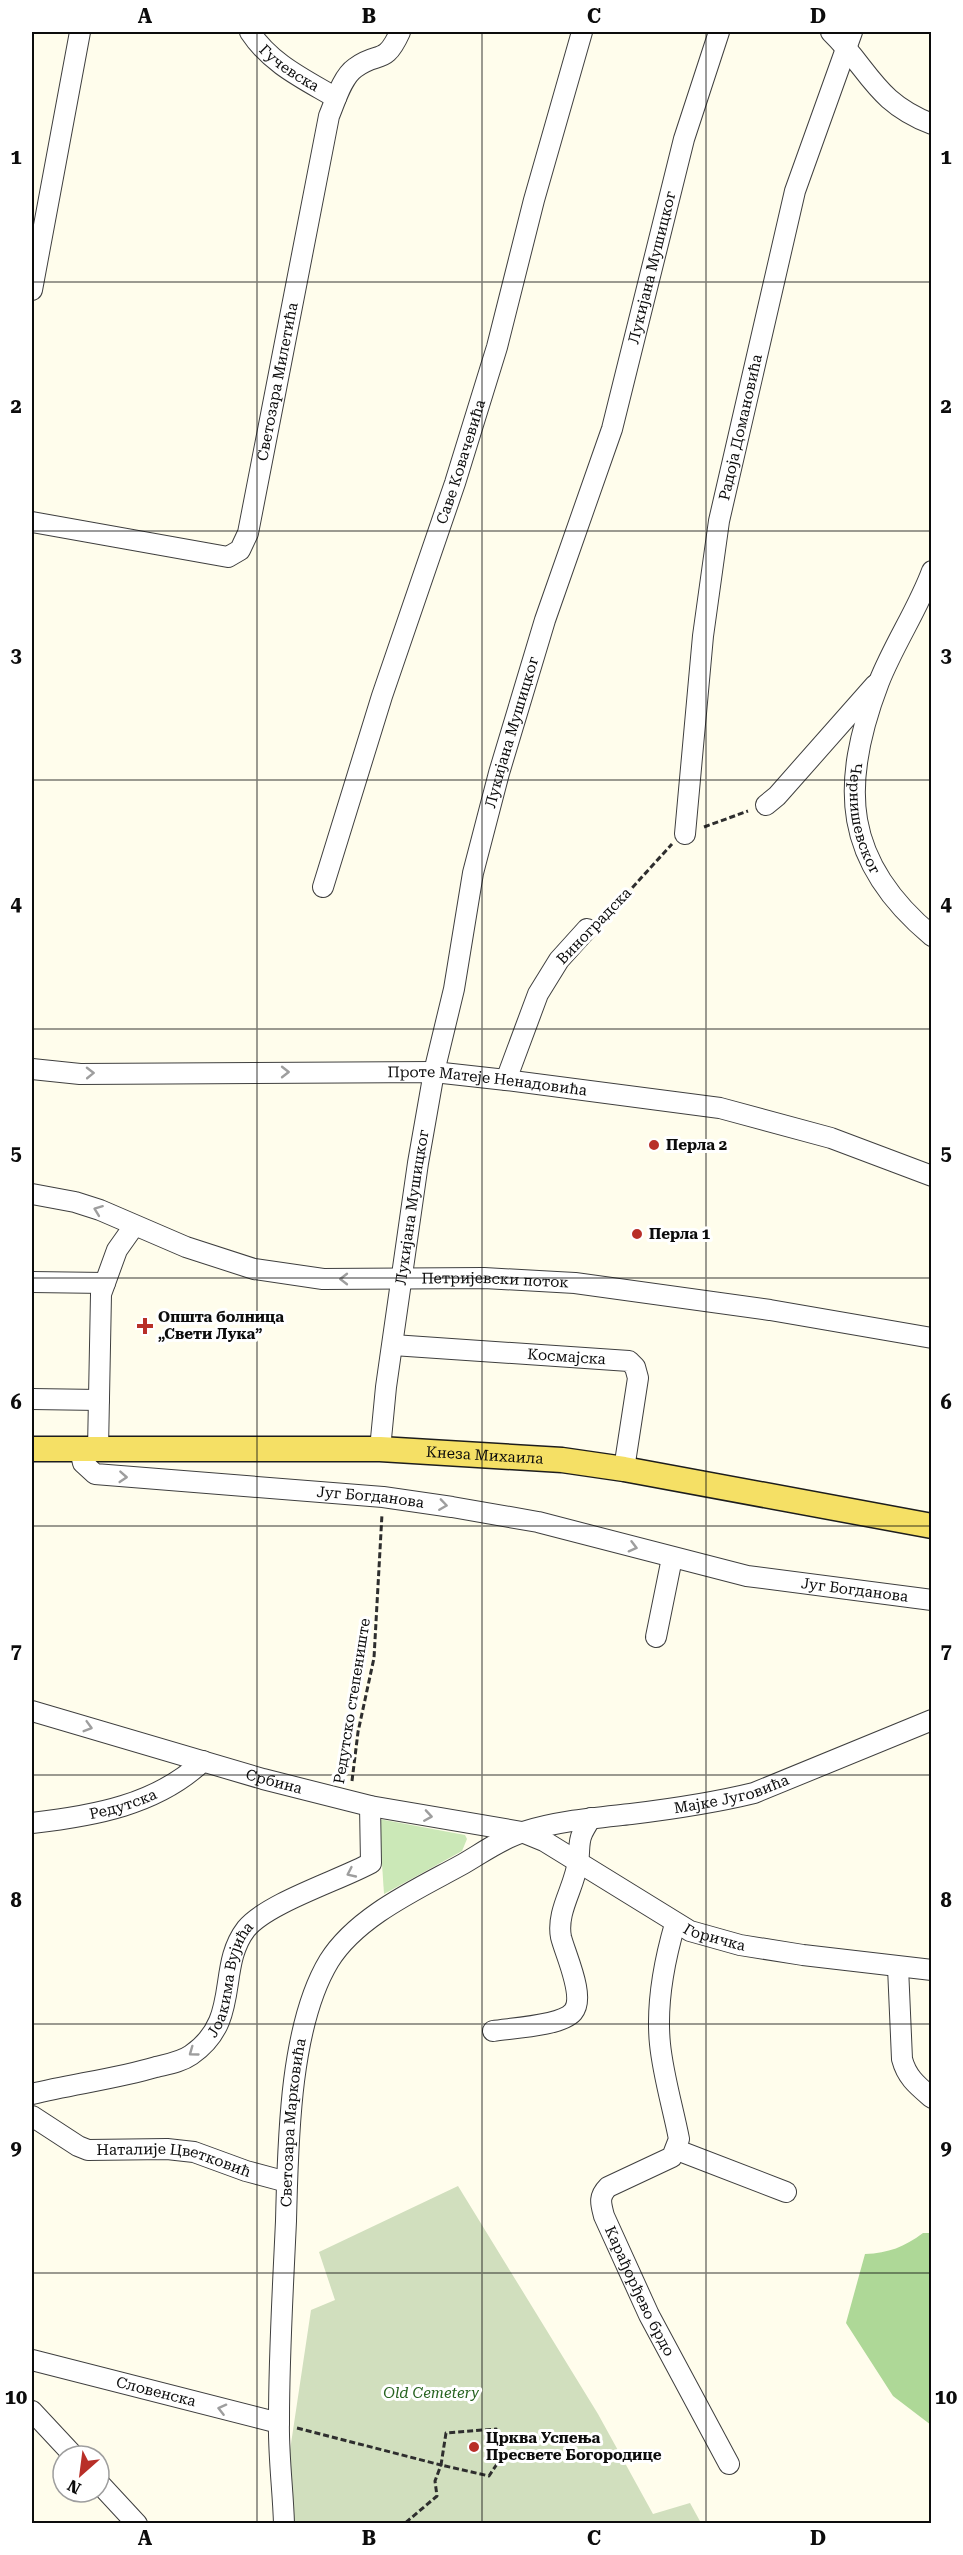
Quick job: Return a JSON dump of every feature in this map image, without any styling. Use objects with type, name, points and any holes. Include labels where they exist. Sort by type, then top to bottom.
[{"type":"main road","name":"Кнеза Михаила","points":[[32,1449],[380,1449],[562,1460],[624,1468],[932,1526]]},
{"type":"street","points":[[32,290],[80,32]]},
{"type":"street","name":"Гучевска","points":[[250,32],[262,49],[276,62],[336,98]]},
{"type":"street","name":"Светозара Милетића","points":[[32,522],[228,557],[240,550],[248,533],[325,130],[336,98],[354,68],[389,52],[400,32]]},
{"type":"street","name":"Саве Ковачевића","points":[[323,888],[382,696],[497,347],[534,201],[582,32]]},
{"type":"street","name":"Лукијана Мушицког","points":[[380,1449],[418,1163],[434,1072],[454,989],[473,873],[499,773],[559,578],[612,429],[684,139],[718,32]]},
{"type":"street","points":[[831,32],[849,40],[885,98],[899,109],[932,124]]},
{"type":"street","name":"Радоја Домановића","points":[[685,834],[703,636],[719,521],[795,191],[849,40]]},
{"type":"street","name":"Чернишевског","points":[[932,571],[879,681],[860,747],[855,780],[855,813],[865,854],[891,897],[912,920],[932,936]]},
{"type":"street","name":"Чернишевског","points":[[766,805],[777,796],[879,681]]},
{"type":"street","name":"Виноградска","points":[[506,1080],[538,994],[559,960],[587,929]]},
{"type":"street","name":"Проте Матеје Ненадовића","points":[[32,1070],[80,1074],[434,1072],[506,1080],[720,1108],[831,1138],[932,1176]]},
{"type":"street","name":"Петријевски поток","points":[[32,1194],[75,1202],[100,1210],[134,1226],[254,1269],[323,1279],[495,1278],[575,1283],[770,1310],[932,1338]]},
{"type":"street","points":[[89,1450],[99,1400],[101,1294],[117,1250],[134,1226]]},
{"type":"street","points":[[32,1282],[105,1283]]},
{"type":"street","name":"Космајска","points":[[393,1345],[629,1361],[635,1367],[638,1378],[624,1468]]},
{"type":"street","points":[[32,1399],[99,1400]]},
{"type":"street","name":"Југ Богданова","points":[[89,1450],[87,1469],[102,1475],[383,1497],[538,1522],[747,1576],[932,1600]]},
{"type":"street","points":[[656,1637],[672,1558]]},
{"type":"street","name":"Србина","points":[[32,1711],[349,1801],[522,1832]]},
{"type":"street","name":"Мајке Југовића","points":[[522,1832],[591,1818],[724,1800],[754,1792],[932,1720]]},
{"type":"street","name":"Редутска","points":[[32,1823],[63,1820],[151,1798],[189,1775],[203,1761]]},
{"type":"street","name":"Јоакима Вујића","points":[[32,2094],[114,2079],[181,2060],[198,2049],[207,2041],[223,2016],[233,1961],[246,1929],[262,1915],[371,1863],[370,1806]]},
{"type":"street","points":[[493,2031],[558,2021],[571,2014],[575,2008],[573,1976],[561,1937],[560,1922],[578,1862],[581,1836],[591,1818]]},
{"type":"street","points":[[466,1862],[478,1838],[468,1822]]},
{"type":"street","name":"Светозара Марковића","points":[[284,2523],[279,2423],[287,2182],[300,2036],[317,1985],[329,1961],[354,1934],[381,1912],[504,1840],[522,1832]]},
{"type":"street","name":"Горичка","points":[[522,1832],[544,1841],[690,1932],[740,1945],[803,1955],[932,1970]]},
{"type":"street","points":[[675,1924],[667,1952],[661,1993],[660,2044],[679,2139],[677,2150],[786,2192]]},
{"type":"street","points":[[898,1967],[905,2070],[908,2077],[932,2098]]},
{"type":"street","name":"Наталије Цветковић","points":[[32,2116],[88,2150],[167,2149],[194,2152],[246,2171],[287,2182]]},
{"type":"street","name":"Карађорђево брдо","points":[[677,2150],[672,2157],[608,2187],[602,2193],[600,2200],[604,2216],[649,2315],[729,2464]]},
{"type":"street","name":"Словенска","points":[[32,2360],[279,2423]]},
{"type":"street","points":[[32,2410],[63,2444]]},
{"type":"street","points":[[111,2496],[137,2523]]},
{"type":"path","name":"Виноградска","points":[[587,929],[604,920],[664,850],[685,834],[766,805]]},
{"type":"path","name":"Редутско степениште","points":[[349,1801],[358,1732],[374,1658],[383,1497]]},
{"type":"path","points":[[279,2423],[441,2465],[489,2476],[499,2461],[496,2429],[446,2433],[441,2465],[435,2481],[437,2496],[404,2523]]},
{"type":"green space","points":[[379,1819],[465,1835],[467,1839],[462,1851],[384,1894]]},
{"type":"green space","name":"Old Cemetery","points":[[458,2186],[598,2414],[653,2514],[690,2503],[701,2523],[293,2524],[289,2457],[311,2310],[335,2300],[319,2252]]},
{"type":"green space","points":[[923,2233],[932,2233],[931,2425],[893,2396],[846,2323],[865,2254],[896,2248]]},
{"type":"place","name":"Перла 2","points":[[654,1145]]},
{"type":"place","name":"Перла 1","points":[[637,1234]]},
{"type":"place","name":"Општа болница „Свети Лука”","points":[[145,1326]]},
{"type":"place","name":"Црква Успења Пресвете Богородице","points":[[474,2447]]}]
